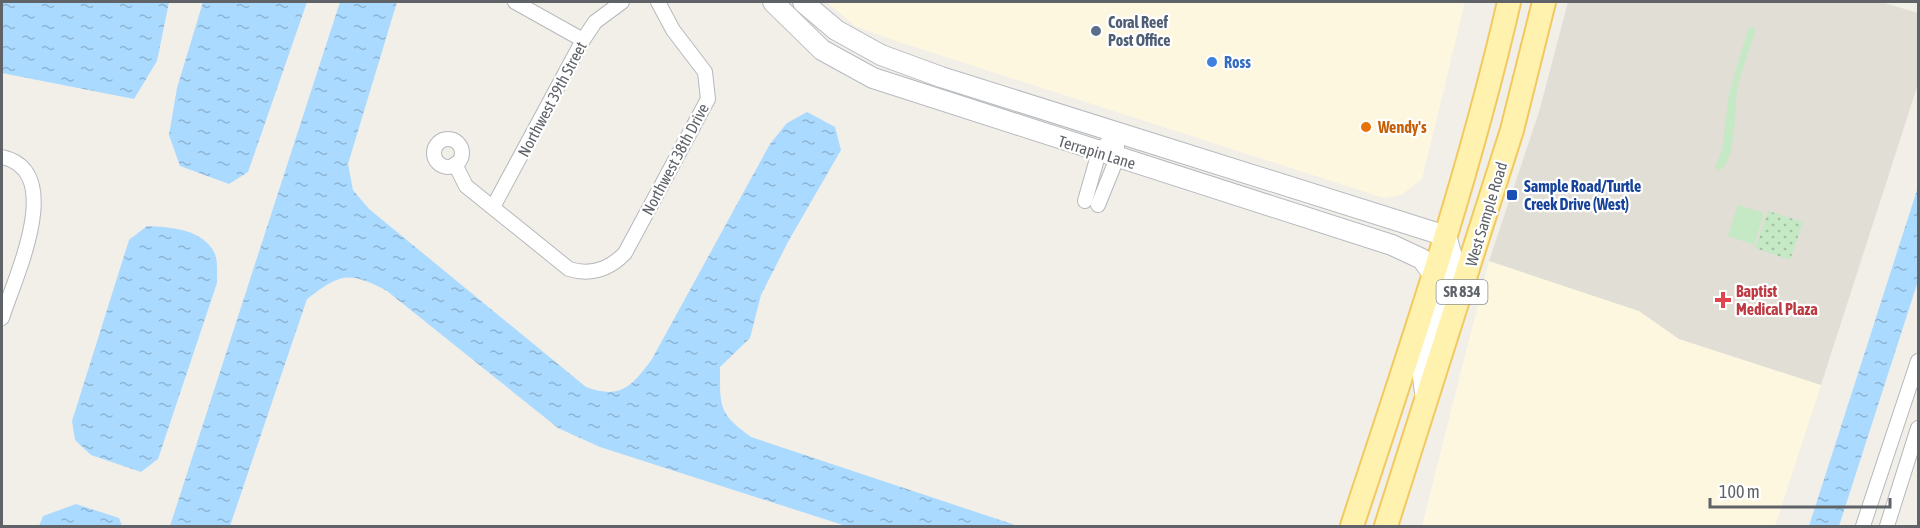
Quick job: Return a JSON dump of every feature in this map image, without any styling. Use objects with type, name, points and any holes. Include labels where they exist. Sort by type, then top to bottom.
[{"type":"main road","name":"West Sample Road","points":[[1352,526],[1446,237],[1483,110],[1509,2]]},
{"type":"main road","name":"West Sample Road","points":[[1386,526],[1512,130],[1544,2]]},
{"type":"street","points":[[515,2],[583,40]]},
{"type":"street","name":"Northwest 39th Street","points":[[493,207],[583,40],[595,22],[622,2]]},
{"type":"street","name":"Northwest 38th Drive","points":[[493,207],[569,269],[581,273],[592,272],[616,262],[625,252],[708,99],[705,72],[673,30],[658,2]]},
{"type":"street","name":"Terrapin Lane","points":[[773,2],[822,50],[873,78],[1402,249],[1422,259],[1434,276]]},
{"type":"street","name":"Terrapin Lane","points":[[803,2],[836,30],[881,55],[1446,237]]},
{"type":"street","points":[[1108,155],[1092,203],[1117,132]]},
{"type":"street","points":[[2,157],[20,165],[28,174],[35,194],[34,216],[2,318]]},
{"type":"street","points":[[455,164],[466,186],[493,207]]},
{"type":"street","points":[[1426,402],[1422,370],[1453,281],[1453,260],[1446,237]]},
{"type":"street","points":[[1863,526],[1913,392],[1918,361]]},
{"type":"street","points":[[1887,526],[1918,428]]},
{"type":"shaded area","points":[[827,2],[1465,2],[1422,179],[1401,195],[1384,198],[896,41],[855,26]]},
{"type":"shaded area","points":[[1568,2],[1881,2],[1918,13],[1918,84],[1821,385],[1679,339],[1639,311],[1489,261],[1539,112]]},
{"type":"shaded area","points":[[1489,261],[1639,311],[1679,339],[1821,385],[1775,526],[1422,526]]},
{"type":"green space","points":[[1753,27],[1755,31],[1738,84],[1732,145],[1729,157],[1718,171],[1715,167],[1722,151],[1729,94],[1748,29]]},
{"type":"green space","points":[[1738,205],[1764,213],[1754,245],[1728,236]]},
{"type":"green space","points":[[1768,211],[1803,222],[1790,260],[1755,248]]},
{"type":"water","points":[[2,2],[169,2],[157,61],[134,99],[2,73]]},
{"type":"water","points":[[203,2],[307,2],[248,172],[229,184],[180,166],[169,135],[177,88]]},
{"type":"water","points":[[340,2],[397,2],[348,164],[353,190],[369,209],[586,387],[598,391],[617,391],[625,388],[638,377],[652,359],[770,144],[787,123],[807,112],[835,127],[841,150],[789,240],[761,295],[750,338],[720,367],[723,408],[732,422],[751,437],[1018,526],[846,526],[600,447],[558,428],[387,291],[363,280],[346,278],[328,284],[307,299],[230,526],[170,526]]},
{"type":"water","points":[[1918,187],[1918,281],[1839,526],[1809,526]]},
{"type":"water","points":[[147,226],[186,231],[203,239],[215,254],[217,283],[158,459],[141,472],[91,455],[75,440],[72,421],[129,240]]},
{"type":"water","points":[[76,504],[119,518],[122,526],[39,526],[43,516]]},
{"type":"place","name":"Coral Reef Post Office","points":[[1096,31]]},
{"type":"place","name":"Ross","points":[[1212,62]]},
{"type":"place","name":"Wendy's","points":[[1366,127]]},
{"type":"place","name":"Sample Road/Turtle Creek Drive (West)","points":[[1512,195]]},
{"type":"place","name":"Baptist Medical Plaza","points":[[1723,300]]}]
